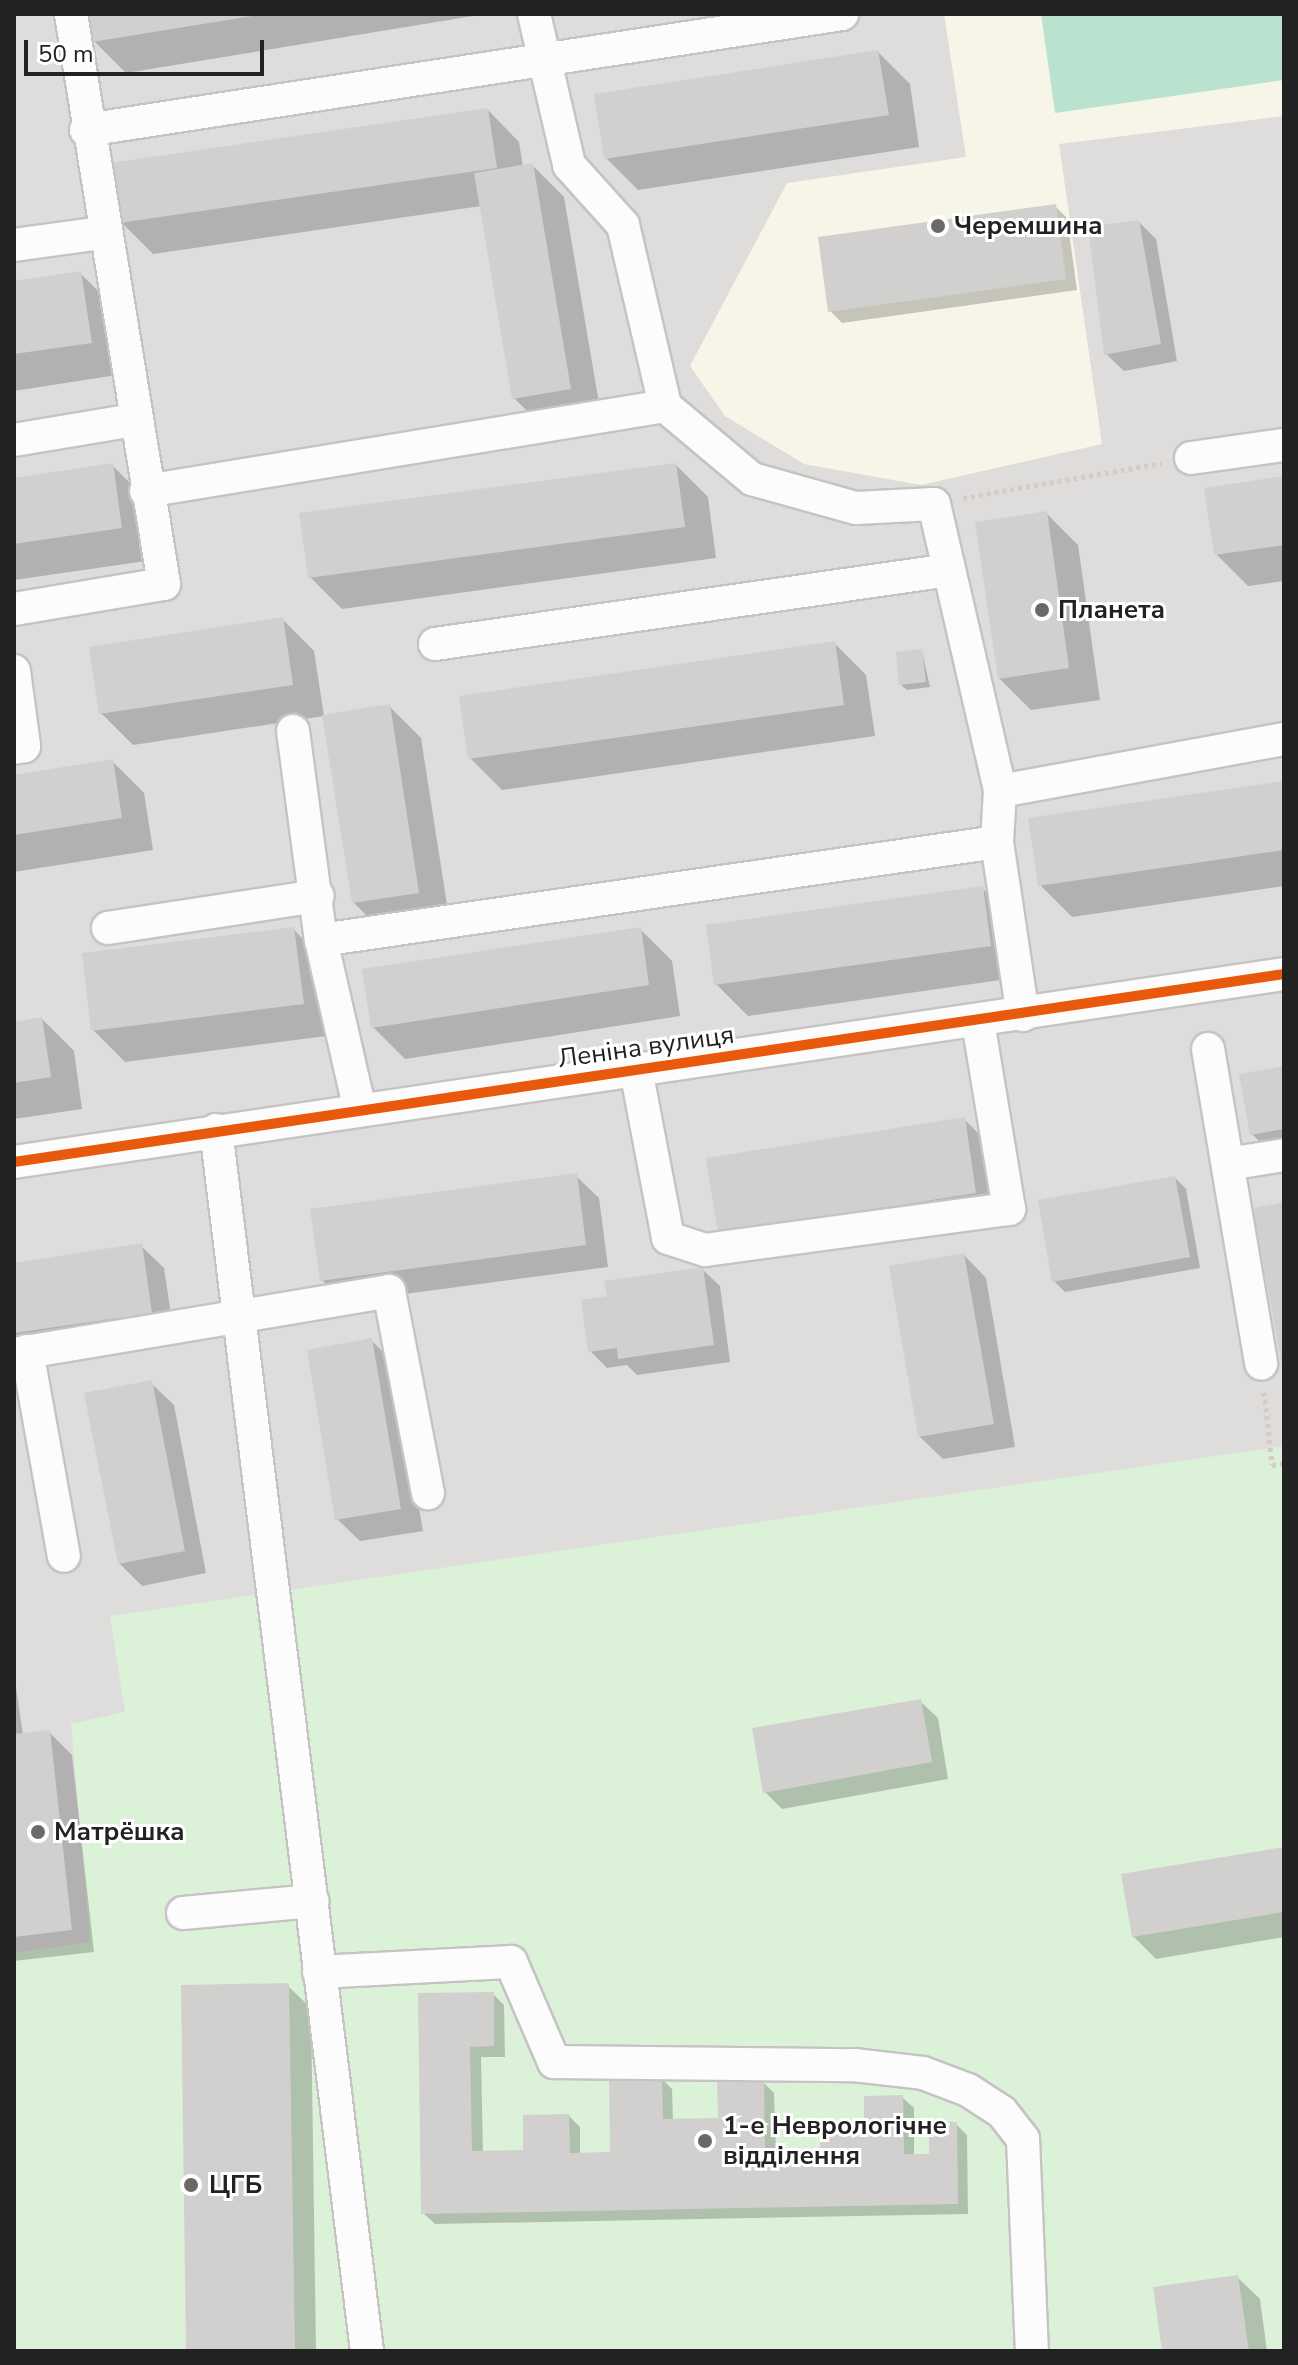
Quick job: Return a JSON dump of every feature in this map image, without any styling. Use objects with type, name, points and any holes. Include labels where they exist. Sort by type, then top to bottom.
[{"type":"street","points":[[14,609],[164,584],[102,233],[71,14]]},
{"type":"street","points":[[534,14],[569,165],[623,225],[665,406],[752,479],[856,508],[934,504],[1000,791],[997,842],[1023,1015]]},
{"type":"street","points":[[86,130],[543,54],[842,14]]},
{"type":"street","points":[[14,245],[102,233]]},
{"type":"street","points":[[146,491],[665,406]]},
{"type":"street","points":[[14,440],[134,420]]},
{"type":"street","points":[[1191,458],[1284,445]]},
{"type":"street","points":[[435,644],[949,570]]},
{"type":"street","points":[[14,671],[24,746],[14,748]]},
{"type":"street","points":[[293,731],[318,896],[321,940],[360,1110]]},
{"type":"street","points":[[1000,791],[1284,739]]},
{"type":"street","points":[[321,940],[997,842]]},
{"type":"street","points":[[108,928],[318,896]]},
{"type":"street","name":"Леніна вулиця","points":[[14,1162],[216,1130],[978,1022],[1284,974]]},
{"type":"street","points":[[636,1070],[668,1238],[705,1250],[1009,1209],[978,1022]]},
{"type":"street","points":[[1208,1049],[1261,1364]]},
{"type":"street","points":[[216,1130],[244,1317],[319,1972],[367,2351]]},
{"type":"street","points":[[1228,1164],[1284,1155]]},
{"type":"street","points":[[64,1556],[20,1353],[389,1291],[428,1493]]},
{"type":"street","points":[[183,1913],[312,1901]]},
{"type":"street","points":[[319,1972],[511,1962],[554,2062],[854,2065],[923,2073],[968,2090],[1002,2112],[1023,2139],[1032,2351]]},
{"type":"path","points":[[934,504],[1191,458]]},
{"type":"path","points":[[1261,1364],[1272,1465],[1284,1463]]},
{"type":"shaded area","points":[[14,14],[1284,14],[1284,2351],[14,2351]]},
{"type":"shaded area","points":[[944,14],[1284,14],[1284,116],[1059,144],[1102,444],[921,485],[804,464],[725,416],[690,366],[787,183],[966,157]]},
{"type":"green space","points":[[1041,14],[1284,14],[1284,80],[1055,113]]},
{"type":"green space","points":[[1284,1446],[1284,2351],[14,2351],[14,1953],[90,1942],[71,1724],[125,1712],[110,1616]]},
{"type":"building","points":[[88,14],[252,14],[252,16],[92,42]]},
{"type":"building","points":[[878,50],[889,115],[604,159],[594,94]]},
{"type":"building","points":[[488,108],[497,168],[119,223],[110,163]]},
{"type":"building","points":[[533,163],[571,389],[512,399],[474,173]]},
{"type":"building","points":[[1056,204],[1066,279],[828,312],[818,237]]},
{"type":"building","points":[[1139,220],[1161,344],[1104,355],[1088,227]]},
{"type":"building","points":[[81,271],[92,343],[14,354],[14,281]]},
{"type":"building","points":[[113,463],[122,528],[14,544],[14,478]]},
{"type":"building","points":[[676,463],[685,527],[308,578],[299,513]]},
{"type":"building","points":[[1284,476],[1284,545],[1214,555],[1204,488]]},
{"type":"building","points":[[1047,511],[1069,668],[998,679],[975,522]]},
{"type":"building","points":[[283,617],[293,685],[99,714],[89,647]]},
{"type":"building","points":[[835,641],[844,705],[468,759],[459,696]]},
{"type":"building","points":[[922,649],[926,682],[899,685],[896,652]]},
{"type":"building","points":[[390,704],[419,893],[352,903],[322,715]]},
{"type":"building","points":[[113,759],[122,818],[14,835],[14,775]]},
{"type":"building","points":[[1284,781],[1284,850],[1038,886],[1028,818]]},
{"type":"building","points":[[983,886],[991,946],[714,985],[706,925]]},
{"type":"building","points":[[294,927],[304,1004],[91,1031],[82,953]]},
{"type":"building","points":[[641,927],[649,985],[371,1028],[362,969]]},
{"type":"building","points":[[42,1017],[51,1077],[14,1083],[14,1022]]},
{"type":"building","points":[[1284,1066],[1284,1129],[1250,1135],[1239,1074]]},
{"type":"building","points":[[965,1117],[976,1193],[718,1234],[706,1158]]},
{"type":"building","points":[[577,1173],[586,1245],[320,1281],[310,1209]]},
{"type":"building","points":[[1175,1176],[1190,1257],[1052,1282],[1038,1200]]},
{"type":"building","points":[[1284,1202],[1284,1366],[1282,1366],[1253,1208]]},
{"type":"building","points":[[142,1243],[152,1313],[14,1333],[14,1263]]},
{"type":"building","points":[[964,1253],[994,1424],[918,1437],[889,1266]]},
{"type":"building","points":[[703,1267],[714,1345],[618,1359],[617,1348],[588,1352],[581,1300],[607,1296],[604,1281]]},
{"type":"building","points":[[372,1338],[401,1509],[335,1520],[307,1350]]},
{"type":"building","points":[[152,1380],[185,1551],[118,1564],[84,1393]]},
{"type":"building","points":[[921,1699],[932,1762],[763,1793],[752,1728]]},
{"type":"building","name":"Матрёшка","points":[[50,1730],[72,1930],[14,1937],[14,1734]]},
{"type":"building","points":[[1284,1847],[1284,1912],[1132,1937],[1121,1874]]},
{"type":"building","points":[[289,1983],[295,2351],[186,2351],[181,1985]]},
{"type":"building","points":[[494,1992],[494,2046],[470,2047],[472,2151],[523,2150],[523,2115],[569,2114],[570,2153],[610,2152],[609,2077],[662,2076],[663,2119],[718,2118],[717,2080],[764,2080],[765,2151],[820,2150],[820,2125],[864,2124],[864,2096],[903,2095],[904,2154],[929,2154],[929,2122],[957,2122],[958,2204],[421,2214],[418,1993]]},
{"type":"building","points":[[1238,2275],[1249,2351],[1162,2351],[1153,2287]]},
{"type":"cycle path","points":[[14,1162],[1284,974]]},
{"type":"place","name":"Черемшина","points":[[938,226]]},
{"type":"place","name":"Планета","points":[[1042,610]]},
{"type":"place","name":"Матрёшка","points":[[38,1832]]},
{"type":"place","name":"1-е Неврологічне відділення","points":[[705,2141]]},
{"type":"place","name":"ЦГБ","points":[[191,2185]]}]
